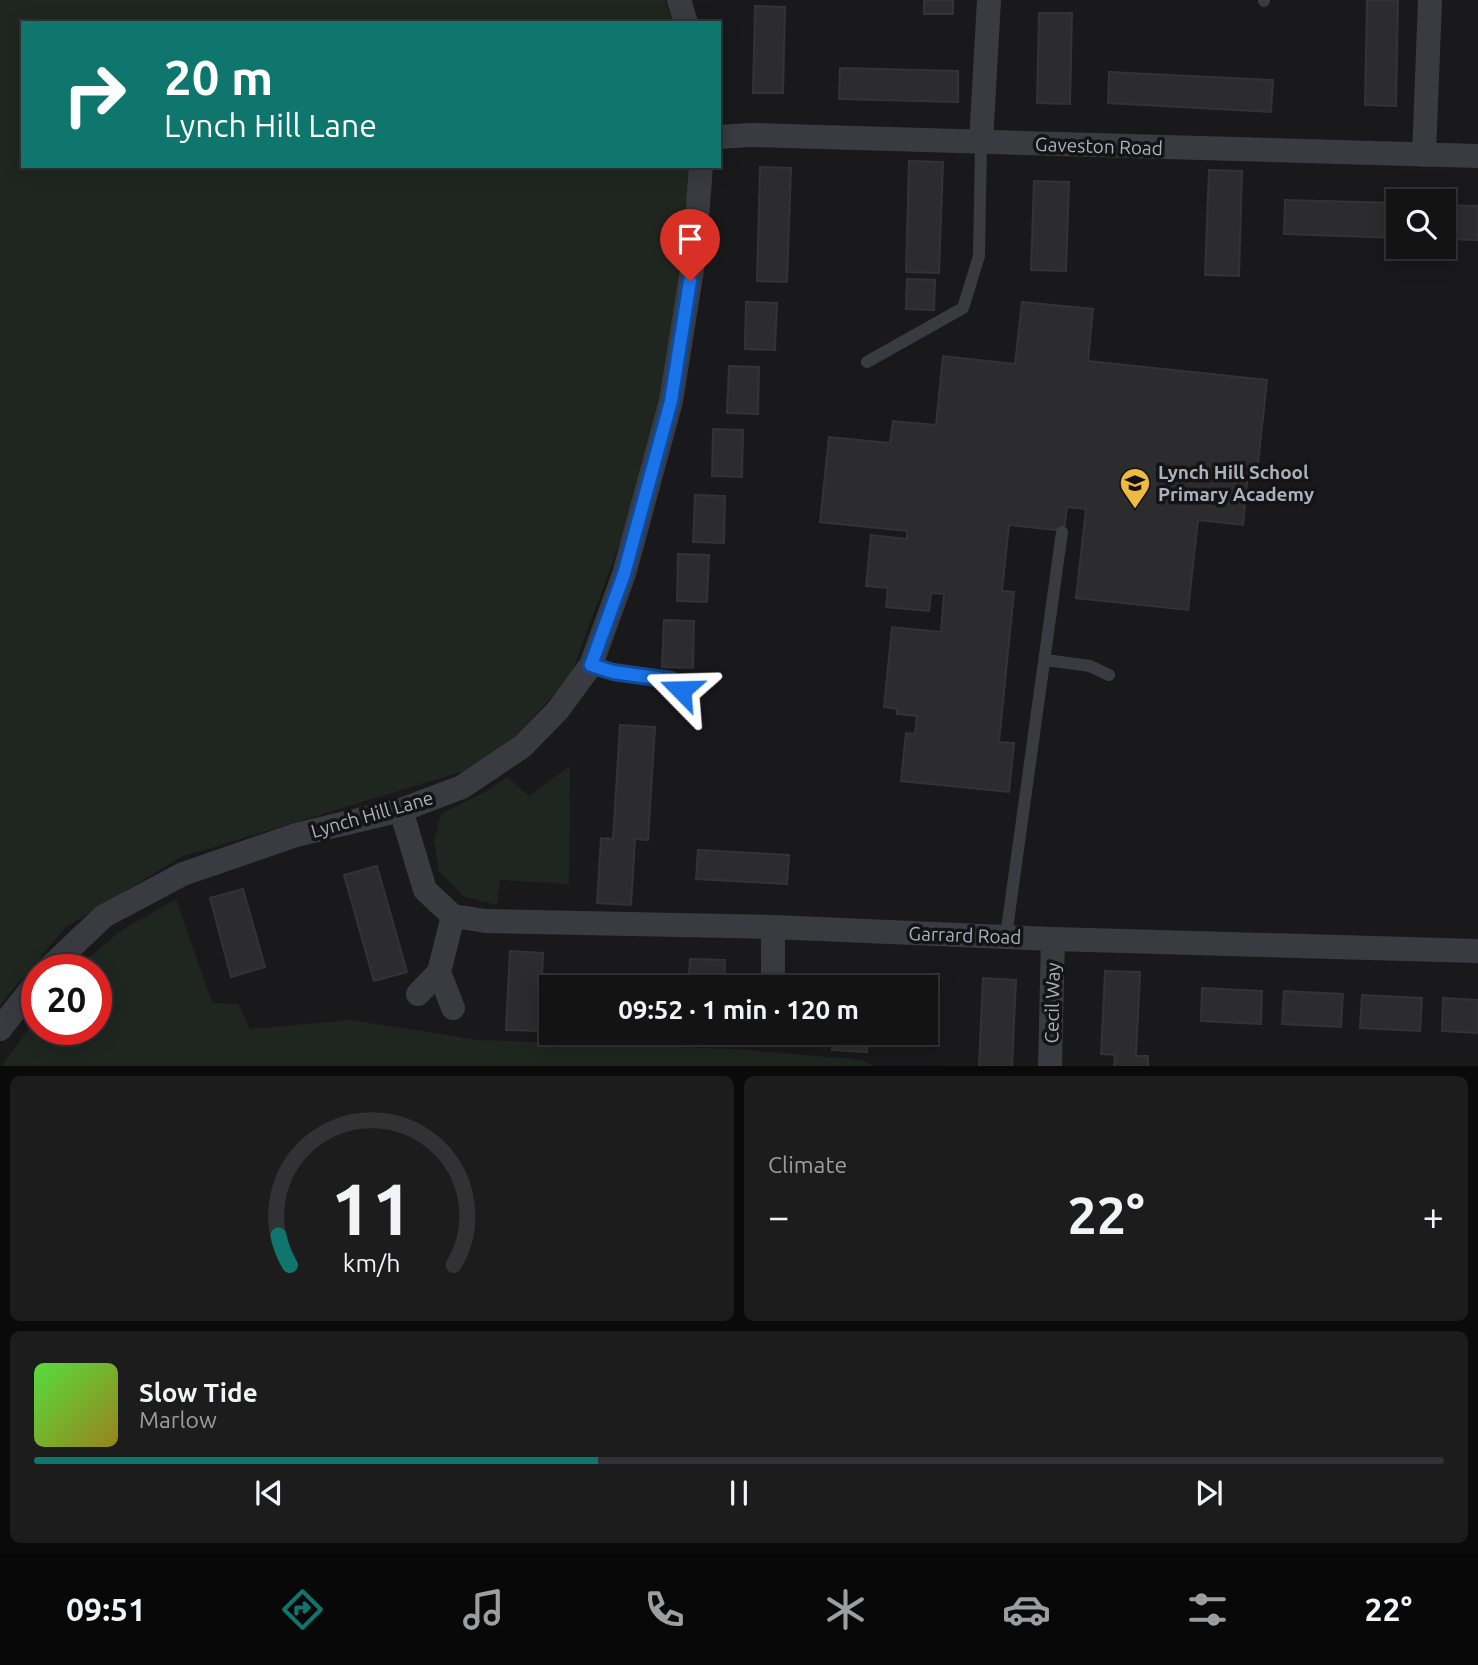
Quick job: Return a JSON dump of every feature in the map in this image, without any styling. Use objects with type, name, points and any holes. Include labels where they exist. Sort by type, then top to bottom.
[{"type":"street","points":[[678,0],[685,21]]},
{"type":"street","points":[[981,142],[989,0]]},
{"type":"street","points":[[1424,155],[1430,0]]},
{"type":"street","name":"Gaveston Road","points":[[721,137],[751,135],[1478,156]]},
{"type":"street","name":"Lynch Hill Lane","points":[[64,954],[104,916],[183,874],[296,835],[401,810],[462,787],[523,746],[558,710],[591,665],[624,574],[671,401],[694,257],[701,168]]},
{"type":"street","points":[[401,810],[425,890],[453,916],[439,972],[418,994]]},
{"type":"street","name":"Garrard Road","points":[[453,916],[486,920],[1478,951]]},
{"type":"street","points":[[773,927],[773,975]]},
{"type":"street","name":"Cecil Way","points":[[1050,1066],[1053,939]]},
{"type":"street","points":[[439,972],[453,1008]]},
{"type":"street","points":[[0,1029],[21,1002]]},
{"type":"lane","points":[[867,362],[963,308],[979,256],[981,142]]},
{"type":"lane","points":[[1006,936],[1062,532]]},
{"type":"lane","points":[[1046,660],[1090,666],[1109,675]]},
{"type":"lane","points":[[591,665],[613,672],[671,680],[692,700]]},
{"type":"shaded area","points":[[0,0],[665,0],[672,21],[21,21],[21,168],[694,168],[695,172],[650,461],[571,675],[494,762],[181,857],[66,927],[43,954],[21,954],[21,980],[0,1005]]},
{"type":"shaded area","points":[[570,766],[569,884],[500,880],[497,905],[463,896],[439,871],[434,841],[441,814],[483,793],[507,777],[529,796]]},
{"type":"shaded area","points":[[176,899],[212,1003],[238,1004],[250,1029],[350,1020],[479,1040],[539,1042],[539,1045],[737,1049],[863,1060],[873,1066],[2,1066],[21,1039],[21,1045],[112,1045],[112,954],[93,954],[122,930]]},
{"type":"building","points":[[924,0],[953,0],[953,14],[924,14]]},
{"type":"building","points":[[1367,0],[1398,0],[1396,106],[1365,105]]},
{"type":"building","points":[[755,6],[785,7],[783,93],[753,93]]},
{"type":"building","points":[[1039,13],[1072,13],[1070,104],[1037,103]]},
{"type":"building","points":[[840,68],[958,71],[958,102],[839,99]]},
{"type":"building","points":[[1109,72],[1273,80],[1271,112],[1108,103]]},
{"type":"building","points":[[909,161],[943,162],[939,273],[906,272]]},
{"type":"building","points":[[760,167],[791,168],[787,282],[757,281]]},
{"type":"building","points":[[1209,170],[1242,171],[1239,276],[1205,275]]},
{"type":"building","points":[[1034,181],[1069,182],[1066,271],[1031,270]]},
{"type":"building","points":[[1285,200],[1386,203],[1386,238],[1284,234]]},
{"type":"building","points":[[1456,205],[1478,206],[1478,240],[1456,239]]},
{"type":"building","points":[[907,279],[935,280],[934,310],[906,309]]},
{"type":"building","points":[[746,302],[777,303],[775,350],[745,349]]},
{"type":"building","points":[[1022,302],[1093,309],[1088,361],[1267,380],[1257,473],[1248,472],[1243,525],[1198,520],[1188,610],[1076,598],[1086,509],[1067,507],[1064,531],[1009,525],[1002,591],[1014,592],[999,742],[1014,743],[1009,792],[901,781],[906,733],[915,734],[917,716],[897,714],[897,709],[884,707],[892,627],[941,632],[944,594],[931,593],[929,611],[886,607],[888,588],[866,586],[871,535],[907,539],[907,531],[820,522],[829,437],[890,443],[893,421],[936,425],[943,356],[1015,364]]},
{"type":"building","points":[[729,366],[759,367],[758,414],[727,413]]},
{"type":"building","points":[[713,429],[743,430],[742,477],[712,476]]},
{"type":"building","points":[[695,495],[725,496],[724,543],[693,542]]},
{"type":"building","points":[[678,554],[709,555],[707,602],[677,601]]},
{"type":"building","points":[[664,620],[694,621],[693,668],[662,667]]},
{"type":"building","points":[[620,725],[655,727],[648,840],[635,839],[631,905],[597,903],[601,838],[613,839]]},
{"type":"building","points":[[698,850],[789,855],[787,884],[696,879]]},
{"type":"building","points":[[377,866],[407,972],[374,981],[344,875]]},
{"type":"building","points":[[243,889],[265,967],[231,977],[210,898]]},
{"type":"building","points":[[510,951],[543,953],[542,975],[539,975],[539,1031],[506,1030]]},
{"type":"building","points":[[690,959],[725,960],[724,975],[689,975]]},
{"type":"building","points":[[1105,971],[1140,972],[1136,1056],[1148,1056],[1148,1066],[1114,1066],[1115,1055],[1101,1054]]},
{"type":"building","points":[[983,978],[1016,980],[1012,1066],[979,1066]]},
{"type":"building","points":[[1202,988],[1262,991],[1261,1024],[1201,1021]]},
{"type":"building","points":[[1284,991],[1343,994],[1341,1027],[1282,1024]]},
{"type":"building","points":[[1362,995],[1422,998],[1420,1031],[1360,1028]]},
{"type":"building","points":[[1443,998],[1478,1000],[1478,1033],[1442,1031]]},
{"type":"building","points":[[832,1045],[867,1045],[867,1052],[832,1050]]},
{"type":"place","name":"Lynch Hill School Primary Academy","points":[[1135,510]]},
{"type":"route","points":[[681,690],[671,680],[613,672],[591,665],[624,574],[671,401],[690,281]]}]
